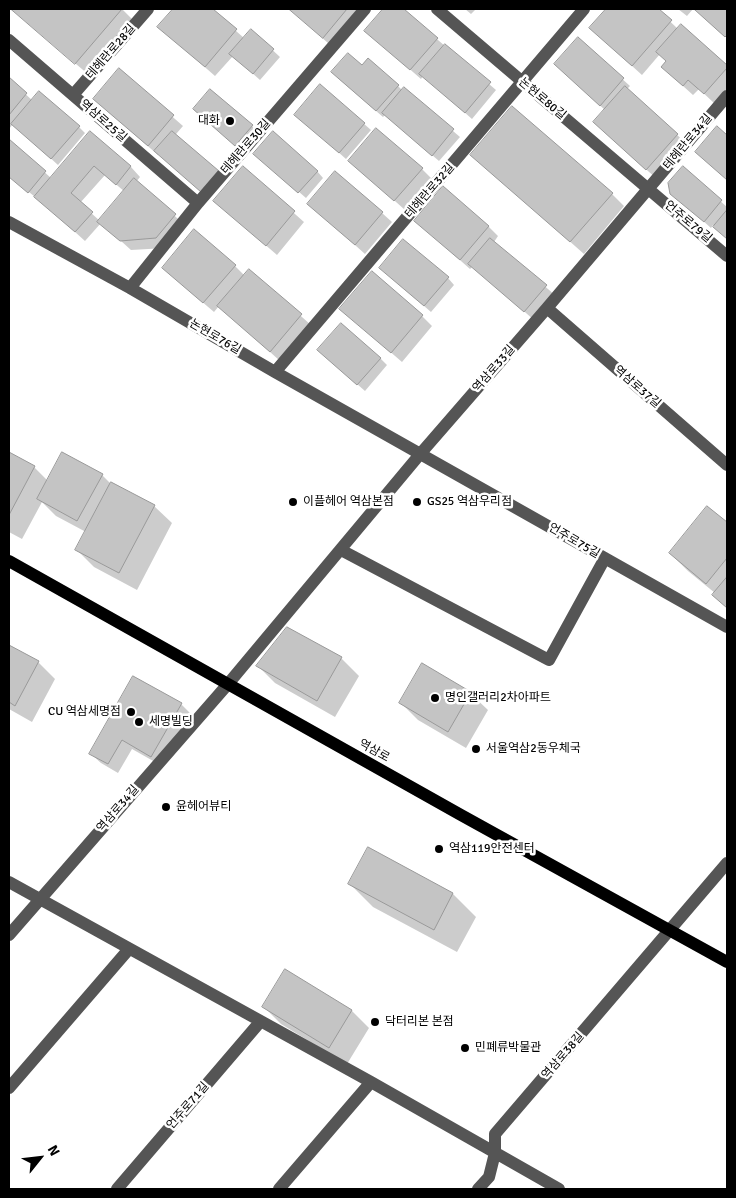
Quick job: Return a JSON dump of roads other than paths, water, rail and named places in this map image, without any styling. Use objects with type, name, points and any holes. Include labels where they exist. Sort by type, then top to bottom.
[{"type":"main road","name":"역삼로","points":[[9,561],[670,932],[727,962]]},
{"type":"street","name":"테헤란로28길","points":[[73,95],[148,9]]},
{"type":"street","name":"테헤란로30길","points":[[130,288],[198,203],[365,9]]},
{"type":"street","name":"논현로80길","points":[[437,9],[648,189]]},
{"type":"street","name":"테헤란로32길","points":[[274,372],[584,9]]},
{"type":"street","name":"역삼로25길","points":[[9,40],[198,203]]},
{"type":"street","name":"테헤란로34길","points":[[648,189],[727,96]]},
{"type":"street","name":"언주로79길","points":[[648,189],[727,256]]},
{"type":"street","name":"역삼로33길","points":[[228,684],[421,453],[648,189]]},
{"type":"street","name":"논현로76길","points":[[9,222],[130,288],[274,372],[421,453]]},
{"type":"street","name":"역삼로37길","points":[[547,308],[727,466]]},
{"type":"street","name":"언주로75길","points":[[421,453],[727,627]]},
{"type":"street","points":[[341,550],[549,660],[605,558]]},
{"type":"street","name":"역삼로34길","points":[[9,935],[39,898],[228,684]]},
{"type":"street","points":[[670,932],[727,864]]},
{"type":"street","points":[[9,882],[371,1082],[559,1189]]},
{"type":"street","name":"역삼로38길","points":[[478,1189],[489,1177],[495,1153],[495,1134],[670,932]]},
{"type":"street","points":[[9,1088],[128,949]]},
{"type":"street","name":"언주로71길","points":[[117,1189],[260,1022]]},
{"type":"street","points":[[279,1189],[371,1082]]},
{"type":"place","name":"대화","points":[[230,121]]},
{"type":"place","name":"이플헤어 역삼본점","points":[[293,502]]},
{"type":"place","name":"GS25 역삼우리점","points":[[417,502]]},
{"type":"place","name":"명인갤러리2차아파트","points":[[435,698]]},
{"type":"place","name":"CU 역삼세명점","points":[[131,712]]},
{"type":"place","name":"세명빌딩","points":[[139,722]]},
{"type":"place","name":"서울역삼2동우체국","points":[[476,749]]},
{"type":"place","name":"윤헤어뷰티","points":[[166,807]]},
{"type":"place","name":"역삼119안전센터","points":[[439,849]]},
{"type":"place","name":"닥터리본 본점","points":[[375,1022]]},
{"type":"place","name":"민폐류박물관","points":[[465,1048]]}]
